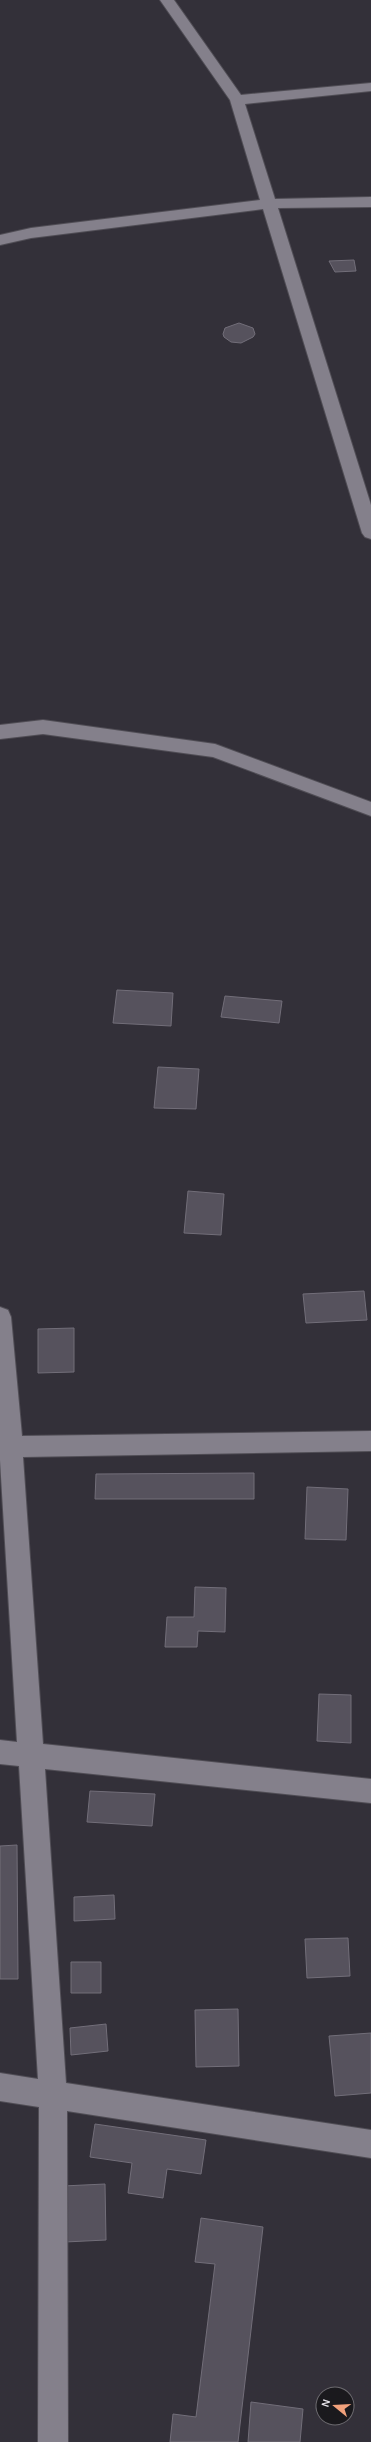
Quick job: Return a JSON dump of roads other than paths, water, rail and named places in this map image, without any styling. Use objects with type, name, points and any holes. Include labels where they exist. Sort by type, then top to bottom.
[{"type":"street","points":[[167,0],[236,100],[371,533]]},
{"type":"street","points":[[236,100],[371,87]]},
{"type":"street","points":[[0,240],[31,233],[268,204],[371,202]]},
{"type":"street","points":[[0,732],[44,728],[215,751],[371,809]]},
{"type":"street","points":[[0,1318],[6,1447],[31,1756],[53,2094],[53,2442]]},
{"type":"street","points":[[6,1447],[371,1441]]},
{"type":"street","points":[[0,1752],[371,1790]]},
{"type":"street","points":[[0,2086],[371,2144]]}]
